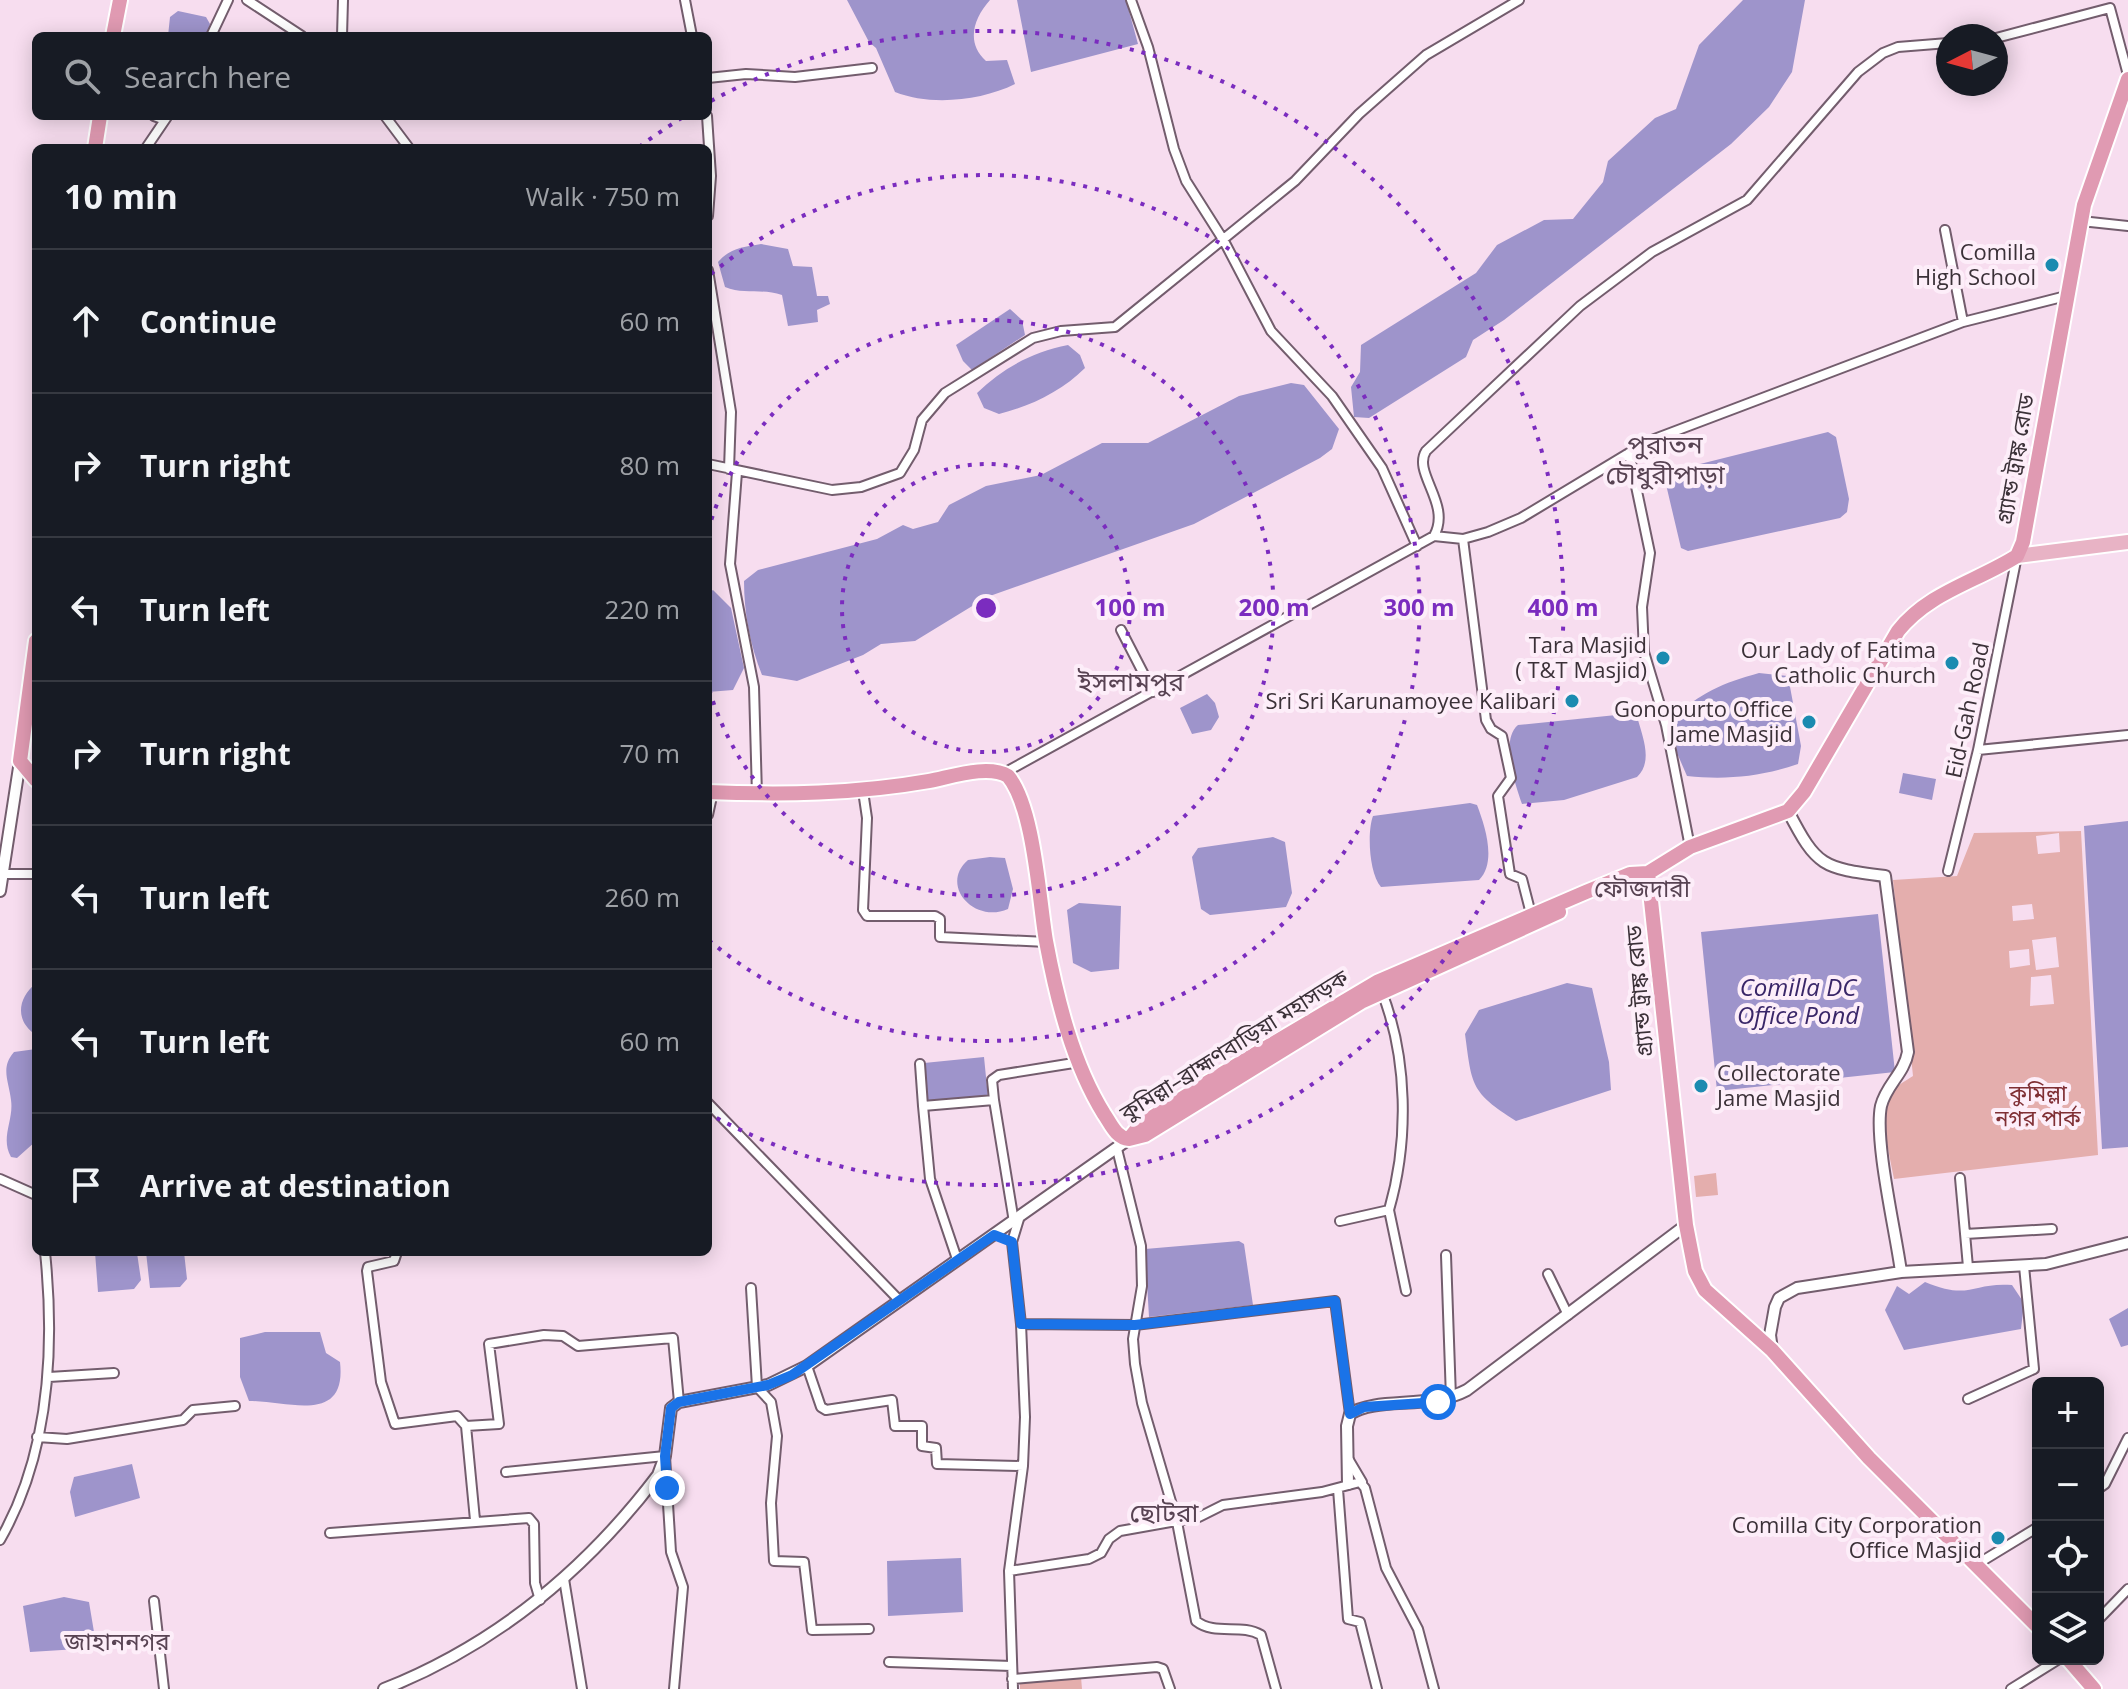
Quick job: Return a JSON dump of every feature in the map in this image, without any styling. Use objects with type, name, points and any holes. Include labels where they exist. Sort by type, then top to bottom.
[{"type":"highway","points":[[114,32],[120,0]]},
{"type":"highway","name":"গ্র্যান্ড ট্রাঙ্ক রোড","points":[[1788,811],[1804,792],[1898,631],[1913,612],[1934,597],[2017,556],[2023,542],[2081,221],[2101,148],[2128,77]]},
{"type":"highway","points":[[96,144],[99,120]]},
{"type":"highway","points":[[32,671],[20,761],[32,775]]},
{"type":"highway","points":[[712,792],[757,796],[863,791],[985,772],[1004,773]]},
{"type":"highway","name":"কুমিল্লা–ব্রাহ্মণবাড়িয়া মহাসড়ক","points":[[1004,773],[1012,781],[1022,806],[1047,942],[1080,1062],[1114,1129],[1129,1139],[1140,1125],[1193,1098],[1379,986],[1531,914],[1630,874],[1648,873]]},
{"type":"highway","points":[[1379,986],[1634,883],[1690,847],[1788,811]]},
{"type":"highway","name":"গ্র্যান্ড ট্রাঙ্ক রোড","points":[[1648,873],[1686,1225],[1692,1262],[1705,1290],[1772,1350],[1869,1458],[1979,1563],[2032,1620]]},
{"type":"highway","points":[[2073,1665],[2094,1689]]},
{"type":"main road","points":[[2017,556],[2128,542]]},
{"type":"street","points":[[213,32],[228,0]]},
{"type":"street","points":[[247,0],[296,32]]},
{"type":"street","points":[[342,32],[343,0]]},
{"type":"street","points":[[685,0],[691,32]]},
{"type":"street","points":[[1131,0],[1148,47],[1182,171],[1224,241],[1271,331],[1332,396],[1382,468],[1417,546]]},
{"type":"street","points":[[712,465],[832,490],[861,487],[904,470],[922,420],[945,393],[1033,338],[1061,331],[1115,327],[1295,181],[1359,114],[1426,55],[1519,0]]},
{"type":"street","points":[[2008,34],[2110,4],[2128,77]]},
{"type":"street","points":[[1434,536],[1440,517],[1422,464],[1426,451],[1580,306],[1652,252],[1747,200],[1858,72],[1883,53],[1898,47],[1936,44]]},
{"type":"street","points":[[712,78],[746,74],[795,77],[872,68]]},
{"type":"street","points":[[149,144],[165,120]]},
{"type":"street","points":[[388,120],[406,144]]},
{"type":"street","points":[[707,120],[709,144]]},
{"type":"street","points":[[2081,221],[2128,226]]},
{"type":"street","points":[[1945,230],[1963,322]]},
{"type":"street","points":[[712,295],[731,412],[730,564],[754,687],[757,796]]},
{"type":"street","points":[[1004,773],[1434,536],[1463,539],[1521,518],[1649,441],[1963,322],[2066,296]]},
{"type":"street","points":[[1629,453],[1650,553],[1642,607],[1644,652],[1666,725],[1690,847]]},
{"type":"street","points":[[1463,539],[1486,720],[1491,729],[1502,736],[1511,778],[1498,796],[1510,874],[1522,879],[1531,914]]},
{"type":"street","name":"Eid-Gah Road","points":[[1948,871],[1978,750],[2017,556]]},
{"type":"street","points":[[1121,630],[1153,692]]},
{"type":"street","points":[[1978,750],[2128,735]]},
{"type":"street","points":[[0,891],[20,761]]},
{"type":"street","points":[[863,791],[867,818],[865,915],[935,916],[940,919],[939,936],[947,938],[1047,942]]},
{"type":"street","points":[[1788,811],[1809,852],[1818,859],[1835,868],[1885,876],[1908,1052],[1906,1064],[1886,1090],[1879,1128],[1901,1272]]},
{"type":"street","points":[[3,874],[32,874]]},
{"type":"street","points":[[1379,986],[1397,1038],[1402,1134],[1399,1179],[1389,1210],[1406,1291]]},
{"type":"street","points":[[1080,1062],[999,1075],[992,1080],[1017,1221],[1012,1242],[1021,1324],[1023,1466],[1009,1571],[1012,1684],[1157,1667],[1163,1669],[1170,1689]]},
{"type":"street","points":[[920,1064],[930,1179],[957,1259]]},
{"type":"street","points":[[923,1106],[994,1100]]},
{"type":"street","points":[[712,1107],[899,1300]]},
{"type":"street","points":[[674,1689],[683,1587],[671,1552],[665,1456],[669,1413],[679,1402],[757,1387],[807,1366],[957,1259],[1017,1221],[1129,1139]]},
{"type":"street","points":[[1117,1149],[1141,1246],[1142,1286],[1133,1350],[1142,1403],[1177,1522],[1196,1621],[1203,1627],[1253,1630],[1261,1635],[1276,1689]]},
{"type":"street","points":[[1960,1178],[1968,1267]]},
{"type":"street","points":[[0,1179],[32,1193]]},
{"type":"street","points":[[1340,1221],[1389,1210]]},
{"type":"street","points":[[1350,1414],[1364,1407],[1451,1398],[1568,1315],[1686,1225]]},
{"type":"street","points":[[1965,1234],[2052,1229]]},
{"type":"street","points":[[994,1235],[1012,1242]]},
{"type":"street","points":[[1772,1350],[1771,1320],[1779,1298],[1788,1290],[1901,1272],[2067,1261],[2128,1243]]},
{"type":"street","points":[[1446,1255],[1451,1398]]},
{"type":"street","points":[[0,1540],[27,1478],[49,1377],[51,1326],[45,1256]]},
{"type":"street","points":[[396,1256],[394,1261],[367,1268],[381,1382],[395,1424],[457,1416],[466,1426],[475,1520]]},
{"type":"street","points":[[1968,1399],[2034,1369],[2024,1266]]},
{"type":"street","points":[[1548,1274],[1568,1315]]},
{"type":"street","points":[[751,1288],[757,1387],[771,1402],[777,1436],[771,1503],[774,1561],[804,1562],[812,1630],[869,1629]]},
{"type":"street","points":[[1021,1324],[1135,1325],[1335,1301],[1350,1414],[1347,1426],[1349,1460],[1343,1487],[1348,1619],[1360,1622],[1377,1689]]},
{"type":"street","points":[[466,1426],[499,1424],[489,1344],[544,1335],[563,1336],[578,1346],[673,1338],[679,1402]]},
{"type":"street","points":[[807,1366],[821,1407],[826,1410],[892,1400],[895,1426],[922,1426],[922,1446],[936,1448],[937,1464],[1023,1466]]},
{"type":"street","points":[[49,1377],[114,1373]]},
{"type":"street","points":[[37,1437],[67,1439],[187,1419],[193,1410],[235,1406]]},
{"type":"street","points":[[2104,1485],[2128,1438]]},
{"type":"street","points":[[506,1472],[665,1456]]},
{"type":"street","points":[[384,1689],[412,1683],[493,1634],[540,1600],[564,1579],[646,1490],[665,1456]]},
{"type":"street","points":[[1349,1460],[1362,1482],[1386,1568],[1418,1629],[1434,1689]]},
{"type":"street","points":[[1009,1571],[1089,1559],[1101,1553],[1109,1539],[1120,1531],[1203,1516],[1223,1505],[1362,1482]]},
{"type":"street","points":[[330,1533],[512,1517],[532,1521],[535,1583],[540,1600]]},
{"type":"street","points":[[1979,1563],[2032,1531]]},
{"type":"street","points":[[564,1579],[582,1689]]},
{"type":"street","points":[[2104,1614],[2128,1589]]},
{"type":"street","points":[[154,1601],[164,1689]]},
{"type":"street","points":[[889,1662],[1012,1666]]},
{"type":"street","points":[[2011,1689],[2049,1665]]},
{"type":"green space","name":"কুমিল্লা নগর পার্ক","points":[[2081,831],[2098,1155],[1894,1179],[1885,1122],[1888,1100],[1893,1091],[1913,1076],[1893,880],[1957,876],[1974,833]],"holes":[[[2059,833],[2060,852],[2038,854],[2036,836]],[[2032,904],[2034,919],[2013,921],[2012,906]],[[2056,937],[2059,967],[2036,970],[2032,940]],[[2029,949],[2030,965],[2010,968],[2009,951]],[[2051,975],[2054,1004],[2030,1006],[2031,977]]]},
{"type":"green space","points":[[1716,1173],[1718,1195],[1696,1197],[1694,1176]]},
{"type":"green space","points":[[1081,1677],[1082,1689],[1020,1689],[1020,1683]]},
{"type":"water","points":[[847,0],[990,0],[976,23],[976,47],[986,61],[1007,60],[1015,84],[987,94],[955,100],[924,99],[895,92],[876,48],[869,42]]},
{"type":"water","points":[[1017,0],[1126,0],[1138,44],[1031,72]]},
{"type":"water","points":[[1743,0],[1805,0],[1792,72],[1769,107],[1731,144],[1504,320],[1473,340],[1466,357],[1369,418],[1354,417],[1351,387],[1360,372],[1361,345],[1476,273],[1497,245],[1544,220],[1573,219],[1603,182],[1608,161],[1655,118],[1676,109],[1699,45]]},
{"type":"water","points":[[178,11],[206,17],[210,24],[208,32],[168,32],[170,17]]},
{"type":"water","points":[[761,244],[788,249],[793,266],[812,267],[817,296],[828,296],[830,304],[817,310],[818,322],[788,326],[782,295],[725,287],[718,262],[732,251]]},
{"type":"water","points":[[1010,309],[1022,320],[1025,335],[972,370],[963,361],[956,345]]},
{"type":"water","points":[[1068,345],[1080,355],[1085,368],[1066,384],[1045,397],[1011,411],[999,414],[984,408],[977,393],[997,376],[1030,357]]},
{"type":"water","points":[[1291,383],[1304,385],[1339,429],[1332,449],[1320,458],[1194,524],[987,597],[915,641],[881,644],[863,655],[797,681],[762,675],[751,641],[744,593],[744,581],[758,570],[877,539],[903,525],[913,529],[938,522],[949,505],[986,486],[1041,475],[1102,443],[1148,443],[1239,396]]},
{"type":"water","points":[[1828,432],[1836,437],[1849,499],[1847,512],[1840,518],[1688,551],[1681,548],[1664,476],[1668,472]]},
{"type":"water","points":[[712,591],[731,608],[744,668],[733,690],[712,692]]},
{"type":"water","points":[[1759,673],[1788,676],[1801,746],[1798,764],[1743,776],[1687,776],[1677,753],[1673,719],[1712,690]]},
{"type":"water","points":[[1207,694],[1215,703],[1219,717],[1211,730],[1192,734],[1180,708]]},
{"type":"water","points":[[1626,714],[1638,720],[1644,742],[1645,764],[1637,777],[1564,800],[1522,804],[1510,751],[1510,741],[1518,725]]},
{"type":"water","points":[[1903,773],[1936,779],[1932,800],[1899,793]]},
{"type":"water","points":[[1470,803],[1477,805],[1488,844],[1487,864],[1479,880],[1381,887],[1370,852],[1373,816]]},
{"type":"water","points":[[2128,821],[2128,1147],[2102,1149],[2084,826]]},
{"type":"water","points":[[1273,837],[1285,842],[1292,893],[1286,907],[1210,915],[1201,909],[1192,857],[1198,848]]},
{"type":"water","points":[[1005,858],[1013,889],[1008,909],[995,912],[983,911],[964,900],[957,880],[968,860]]},
{"type":"water","points":[[1079,903],[1121,906],[1119,969],[1091,972],[1073,963],[1067,910]]},
{"type":"water","name":"Comilla DC Office Pond","points":[[1878,914],[1895,1072],[1717,1091],[1701,932]]},
{"type":"water","points":[[1567,983],[1592,988],[1609,1062],[1611,1090],[1516,1121],[1490,1102],[1476,1086],[1469,1065],[1465,1034],[1479,1010]]},
{"type":"water","points":[[32,987],[32,1032],[24,1023],[21,1010]]},
{"type":"water","points":[[32,1050],[32,1145],[17,1158],[11,1157],[7,1143],[11,1107],[6,1075],[7,1064],[14,1052]]},
{"type":"water","points":[[984,1057],[988,1097],[928,1102],[924,1063]]},
{"type":"water","points":[[1239,1241],[1244,1244],[1253,1305],[1149,1317],[1145,1249]]},
{"type":"water","points":[[95,1256],[137,1256],[141,1280],[134,1289],[98,1292]]},
{"type":"water","points":[[146,1256],[184,1256],[187,1279],[180,1287],[150,1288]]},
{"type":"water","points":[[1925,1282],[1962,1291],[2012,1285],[2024,1303],[2021,1329],[1904,1350],[1885,1310],[1897,1286],[1909,1294]]},
{"type":"water","points":[[2128,1308],[2128,1345],[2121,1347],[2109,1319]]},
{"type":"water","points":[[265,1332],[320,1332],[326,1353],[340,1362],[340,1382],[334,1395],[325,1402],[312,1405],[249,1401],[240,1377],[240,1338]]},
{"type":"water","points":[[132,1464],[140,1498],[75,1517],[70,1492],[74,1477]]},
{"type":"water","points":[[961,1558],[963,1612],[888,1616],[887,1561]]},
{"type":"water","points":[[64,1597],[89,1602],[95,1638],[78,1649],[30,1652],[23,1606]]},
{"type":"place","name":"Comilla High School","points":[[2052,265]]},
{"type":"place","name":"Tara Masjid ( T&T Masjid)","points":[[1663,658]]},
{"type":"place","name":"Our Lady of Fatima Catholic Church","points":[[1952,663]]},
{"type":"place","name":"Sri Sri Karunamoyee Kalibari","points":[[1572,701]]},
{"type":"place","name":"Gonopurto Office Jame Masjid","points":[[1809,722]]},
{"type":"place","name":"Collectorate Jame Masjid","points":[[1701,1086]]},
{"type":"place","name":"Comilla City Corporation Office Masjid","points":[[1998,1538]]},
{"type":"district","name":"পুরাতন চৌধুরীপাড়া","points":[[1665,460]]},
{"type":"district","name":"ইসলামপুর","points":[[1131,682]]},
{"type":"district","name":"ফৌজদারী","points":[[1642,889]]},
{"type":"district","name":"ছোটরা","points":[[1164,1513]]},
{"type":"district","name":"জাহাননগর","points":[[117,1642]]},
{"type":"route","points":[[667,1488],[665,1456],[671,1408],[679,1402],[768,1385],[792,1375],[994,1235],[1012,1242],[1021,1324],[1135,1325],[1335,1301],[1350,1414],[1364,1407],[1438,1402]]}]
